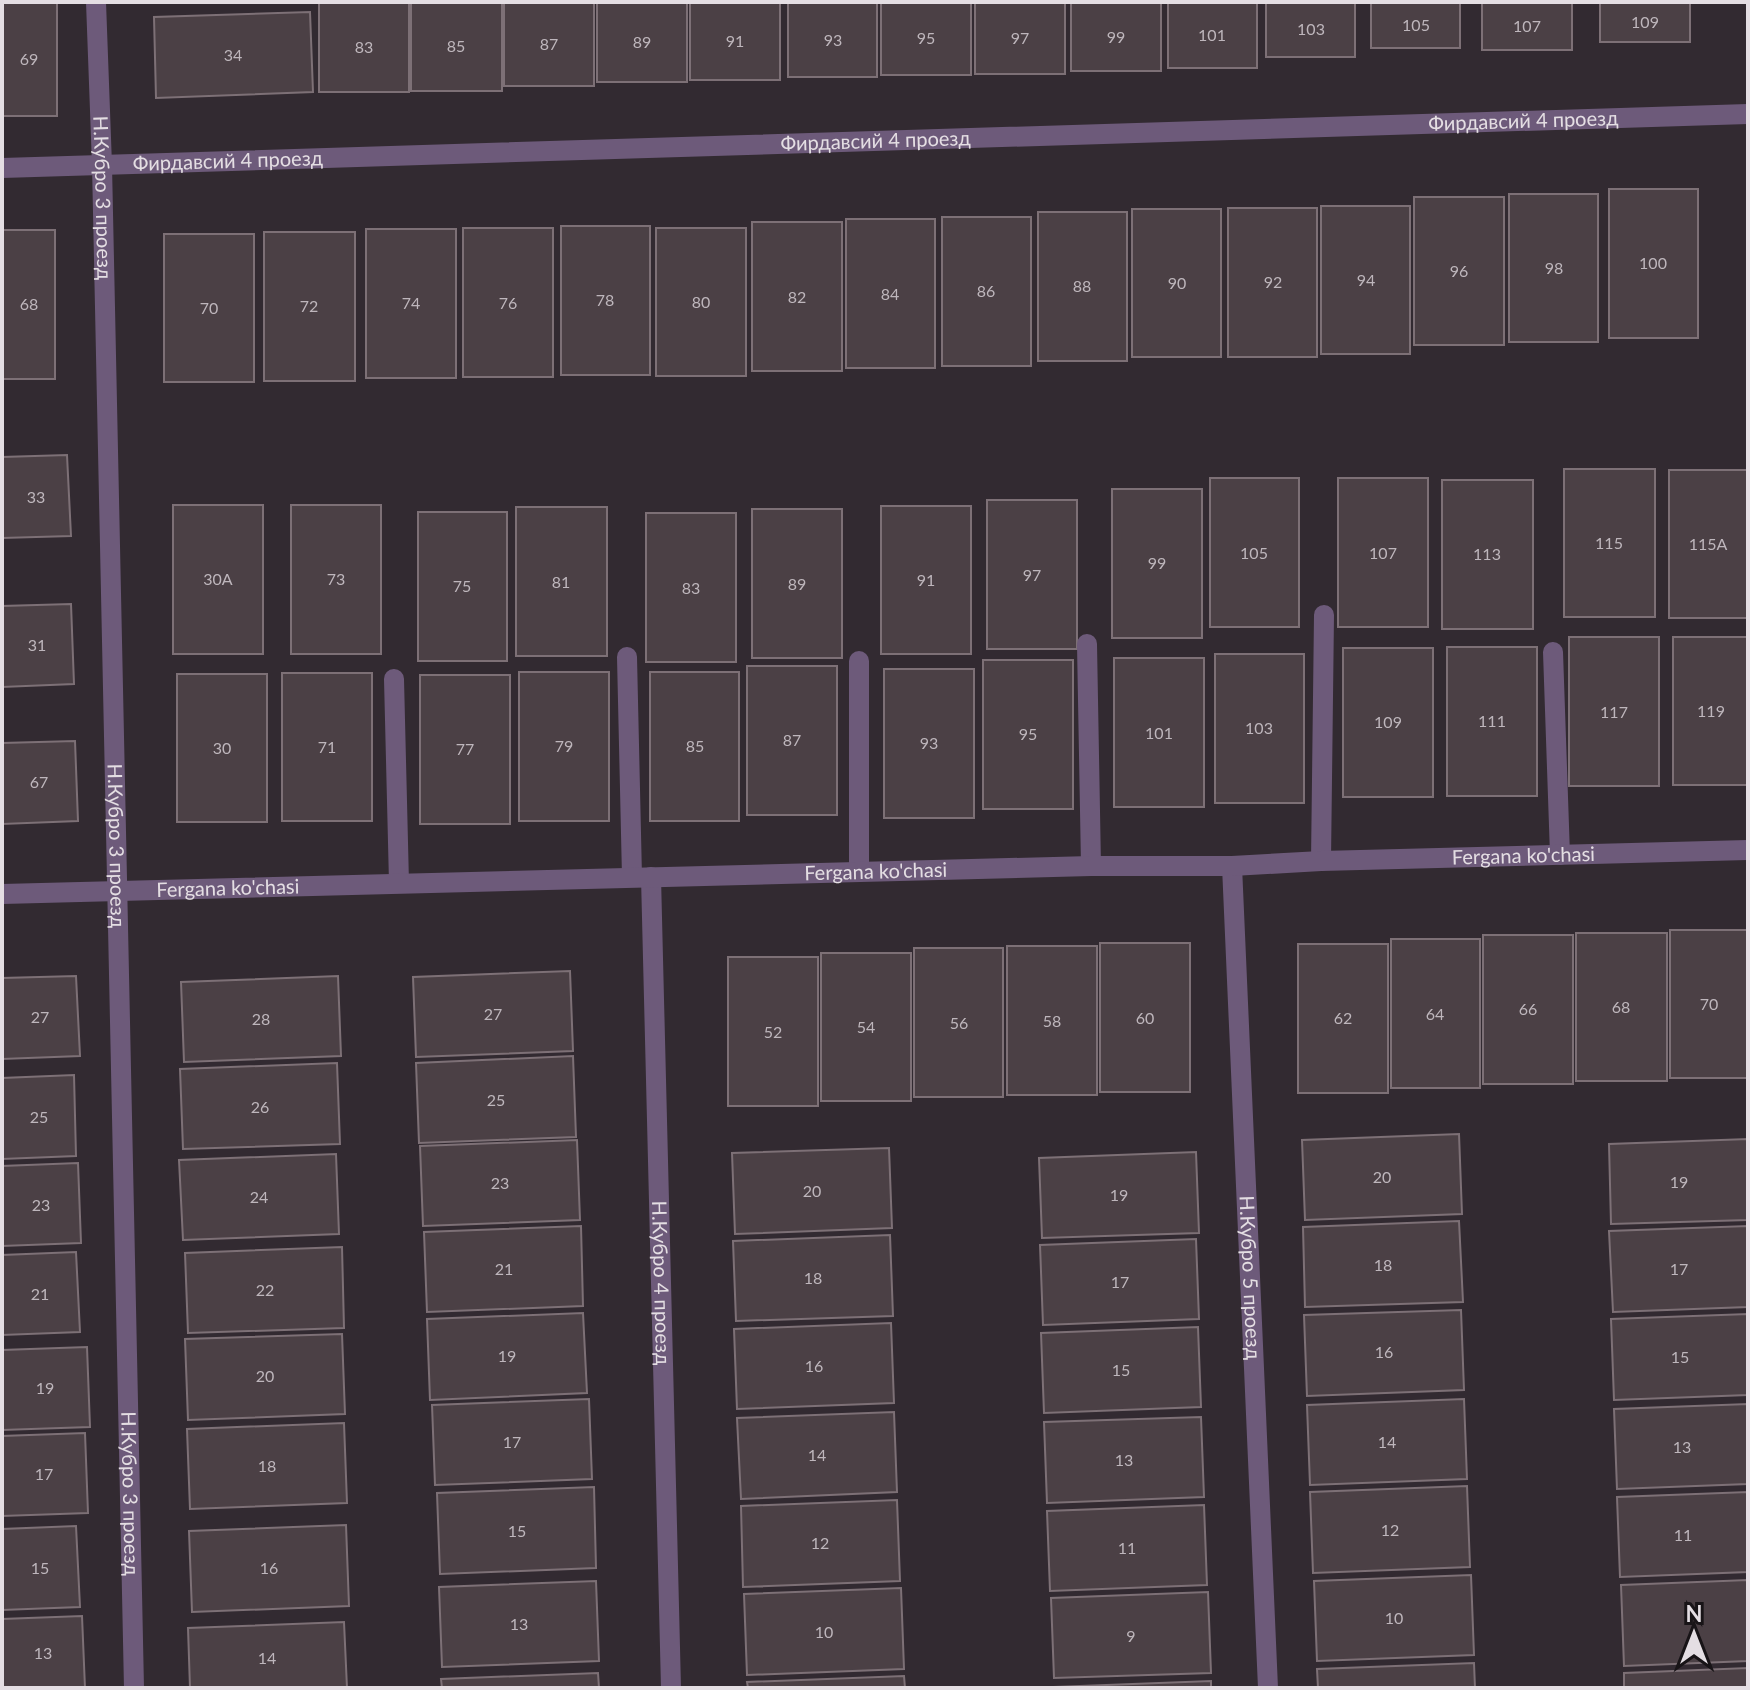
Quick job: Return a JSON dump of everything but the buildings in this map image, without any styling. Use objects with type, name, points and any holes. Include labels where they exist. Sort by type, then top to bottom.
[{"type":"street","name":"Н.Кубро 3 проезд","points":[[96,2],[134,1688]]},
{"type":"street","name":"Фирдавсий 4 проезд","points":[[2,168],[1748,114]]},
{"type":"street","points":[[1321,861],[1324,615]]},
{"type":"street","points":[[1087,644],[1091,866]]},
{"type":"street","points":[[1553,652],[1560,855]]},
{"type":"street","name":"Н.Кубро 4 проезд","points":[[627,657],[642,877],[671,1688]]},
{"type":"street","points":[[859,661],[859,872]]},
{"type":"street","points":[[394,679],[399,883]]},
{"type":"street","name":"Fergana ko'chasi","points":[[2,894],[1091,866],[1232,866],[1748,850]]},
{"type":"street","name":"Н.Кубро 5 проезд","points":[[1232,866],[1268,1688]]}]
